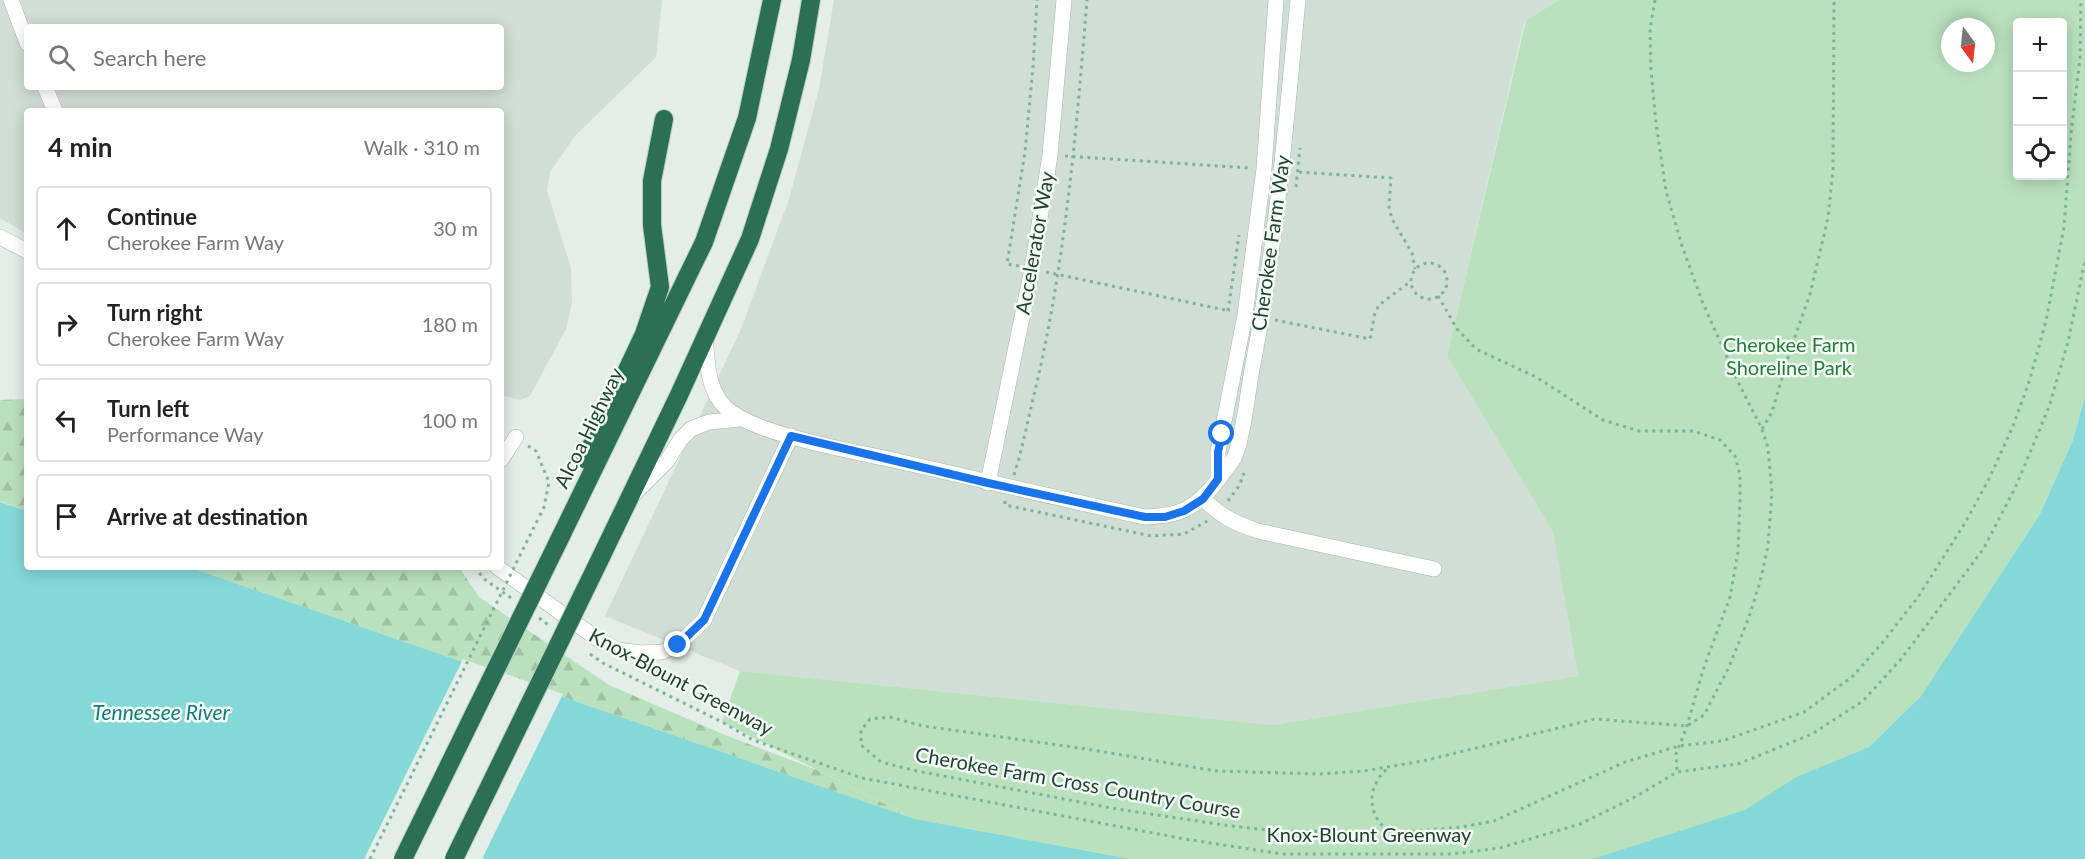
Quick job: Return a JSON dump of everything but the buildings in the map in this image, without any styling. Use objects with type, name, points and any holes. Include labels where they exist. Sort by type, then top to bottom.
[{"type":"highway","name":"Alcoa Highway","points":[[403,859],[704,242],[747,118],[772,0]]},
{"type":"highway","points":[[454,859],[628,501],[750,239],[779,149],[801,60],[811,0]]},
{"type":"highway","points":[[585,487],[585,459],[644,334],[660,288],[652,225],[651,182],[664,119]]},
{"type":"street","points":[[11,0],[24,35]]},
{"type":"street","name":"Accelerator Way","points":[[988,483],[1032,269],[1050,155],[1064,0]]},
{"type":"street","name":"Cherokee Farm Way","points":[[1218,479],[1218,452],[1245,315],[1264,169],[1276,0]]},
{"type":"street","name":"Cherokee Farm Way","points":[[705,339],[710,382],[715,394],[740,418],[791,436],[1008,488],[1145,517],[1165,517],[1184,511],[1203,499],[1234,457],[1262,317],[1282,170],[1298,0]]},
{"type":"street","points":[[46,90],[54,108]]},
{"type":"street","points":[[0,237],[24,249]]},
{"type":"street","name":"Cherokee Farm Way","points":[[628,501],[667,461],[681,439],[691,429],[709,422],[740,418]]},
{"type":"street","points":[[501,570],[599,640],[618,650],[641,653],[662,652],[678,645],[704,620],[791,436]]},
{"type":"street","points":[[504,455],[516,437]]},
{"type":"street","points":[[1203,499],[1234,523],[1258,531],[1434,569]]},
{"type":"path","points":[[1037,0],[1025,152],[1007,264],[1245,315]]},
{"type":"path","points":[[1087,0],[1074,156],[1058,274],[1040,369],[1005,505],[1151,536],[1184,534],[1204,525],[1218,512],[1239,486],[1246,466]]},
{"type":"path","points":[[1655,0],[1650,29],[1651,71],[1666,191],[1682,246],[1702,301],[1729,364],[1762,429],[1768,448],[1772,492],[1768,546],[1748,620],[1728,669],[1704,715],[1687,726]]},
{"type":"path","points":[[1762,429],[1772,411],[1810,294],[1828,218],[1834,151],[1834,0]]},
{"type":"path","name":"Cherokee Farm Cross Country Course","points":[[1687,726],[1595,719],[1423,761],[1320,774],[1216,771],[1080,748],[923,726],[890,717],[870,719],[861,730],[861,746],[881,762],[917,771],[1118,809],[1278,831],[1389,832],[1461,827],[1494,821],[1625,762],[1679,746],[1722,741],[1804,712],[1852,676],[1883,642],[1918,597],[1965,524],[2013,426],[2030,379],[2046,321],[2064,227],[2080,58],[2081,0]]},
{"type":"path","points":[[1295,194],[1301,137]]},
{"type":"path","points":[[1228,311],[1239,234]]},
{"type":"path","name":"Knox-Blount Greenway","points":[[585,650],[603,663],[722,722],[753,740],[862,778],[1162,835],[1282,854],[1452,854],[1500,848],[1580,824],[1637,796],[1677,772],[1738,764],[1812,734],[1863,701],[1902,658],[1984,548],[2016,486],[2049,407],[2068,342],[2085,260]]},
{"type":"path","points":[[1432,263],[1443,269],[1447,280],[1446,286],[1438,296],[1426,298],[1416,292],[1411,281],[1413,273],[1420,265],[1432,263]]},
{"type":"path","points":[[1262,317],[1371,339],[1375,313],[1379,305],[1411,281]]},
{"type":"path","points":[[1438,296],[1456,330],[1476,349],[1536,376],[1603,420],[1639,431],[1693,431],[1720,440],[1734,456],[1740,475],[1740,492],[1738,552],[1732,586],[1676,754],[1677,772]]},
{"type":"path","points":[[370,859],[544,507],[549,482],[536,451],[516,437]]},
{"type":"path","points":[[477,570],[484,579],[520,605]]},
{"type":"path","points":[[539,618],[557,631]]},
{"type":"path","points":[[1389,767],[1380,775],[1372,803],[1377,822],[1389,832]]},
{"type":"shaded area","points":[[0,0],[662,0],[656,57],[575,136],[550,172],[547,191],[571,268],[572,303],[566,329],[530,396],[520,400],[504,396],[504,108],[24,108],[24,232],[0,218]]},
{"type":"shaded area","points":[[834,0],[1559,0],[1525,20],[1447,356],[1553,532],[1578,676],[1273,725],[740,671],[605,616],[741,329],[789,199],[819,89]]},
{"type":"green space","name":"Cherokee Farm Shoreline Park","points":[[1559,0],[2085,0],[2085,396],[2073,440],[2040,514],[1921,696],[1869,747],[1796,777],[1746,810],[1592,859],[1131,859],[915,819],[722,722],[740,671],[1273,725],[1578,676],[1553,532],[1447,356],[1526,20]]},
{"type":"green space","points":[[24,399],[24,510],[0,501],[0,400]]},
{"type":"green space","points":[[198,570],[461,570],[479,597],[609,685],[725,735],[817,770],[915,819]]},
{"type":"water","points":[[2085,396],[2085,859],[1592,859],[1745,810],[1796,777],[1869,747],[1921,696],[2040,514],[2073,440]]},
{"type":"water","name":"Tennessee River","points":[[0,502],[24,510],[24,570],[198,570],[915,819],[1131,859],[0,859]]},
{"type":"pier","points":[[463,659],[563,694],[482,859],[364,859]]},
{"type":"route","points":[[678,645],[704,620],[791,436],[988,483],[1145,517],[1165,517],[1184,511],[1203,499],[1218,479],[1218,452],[1222,434]]}]
